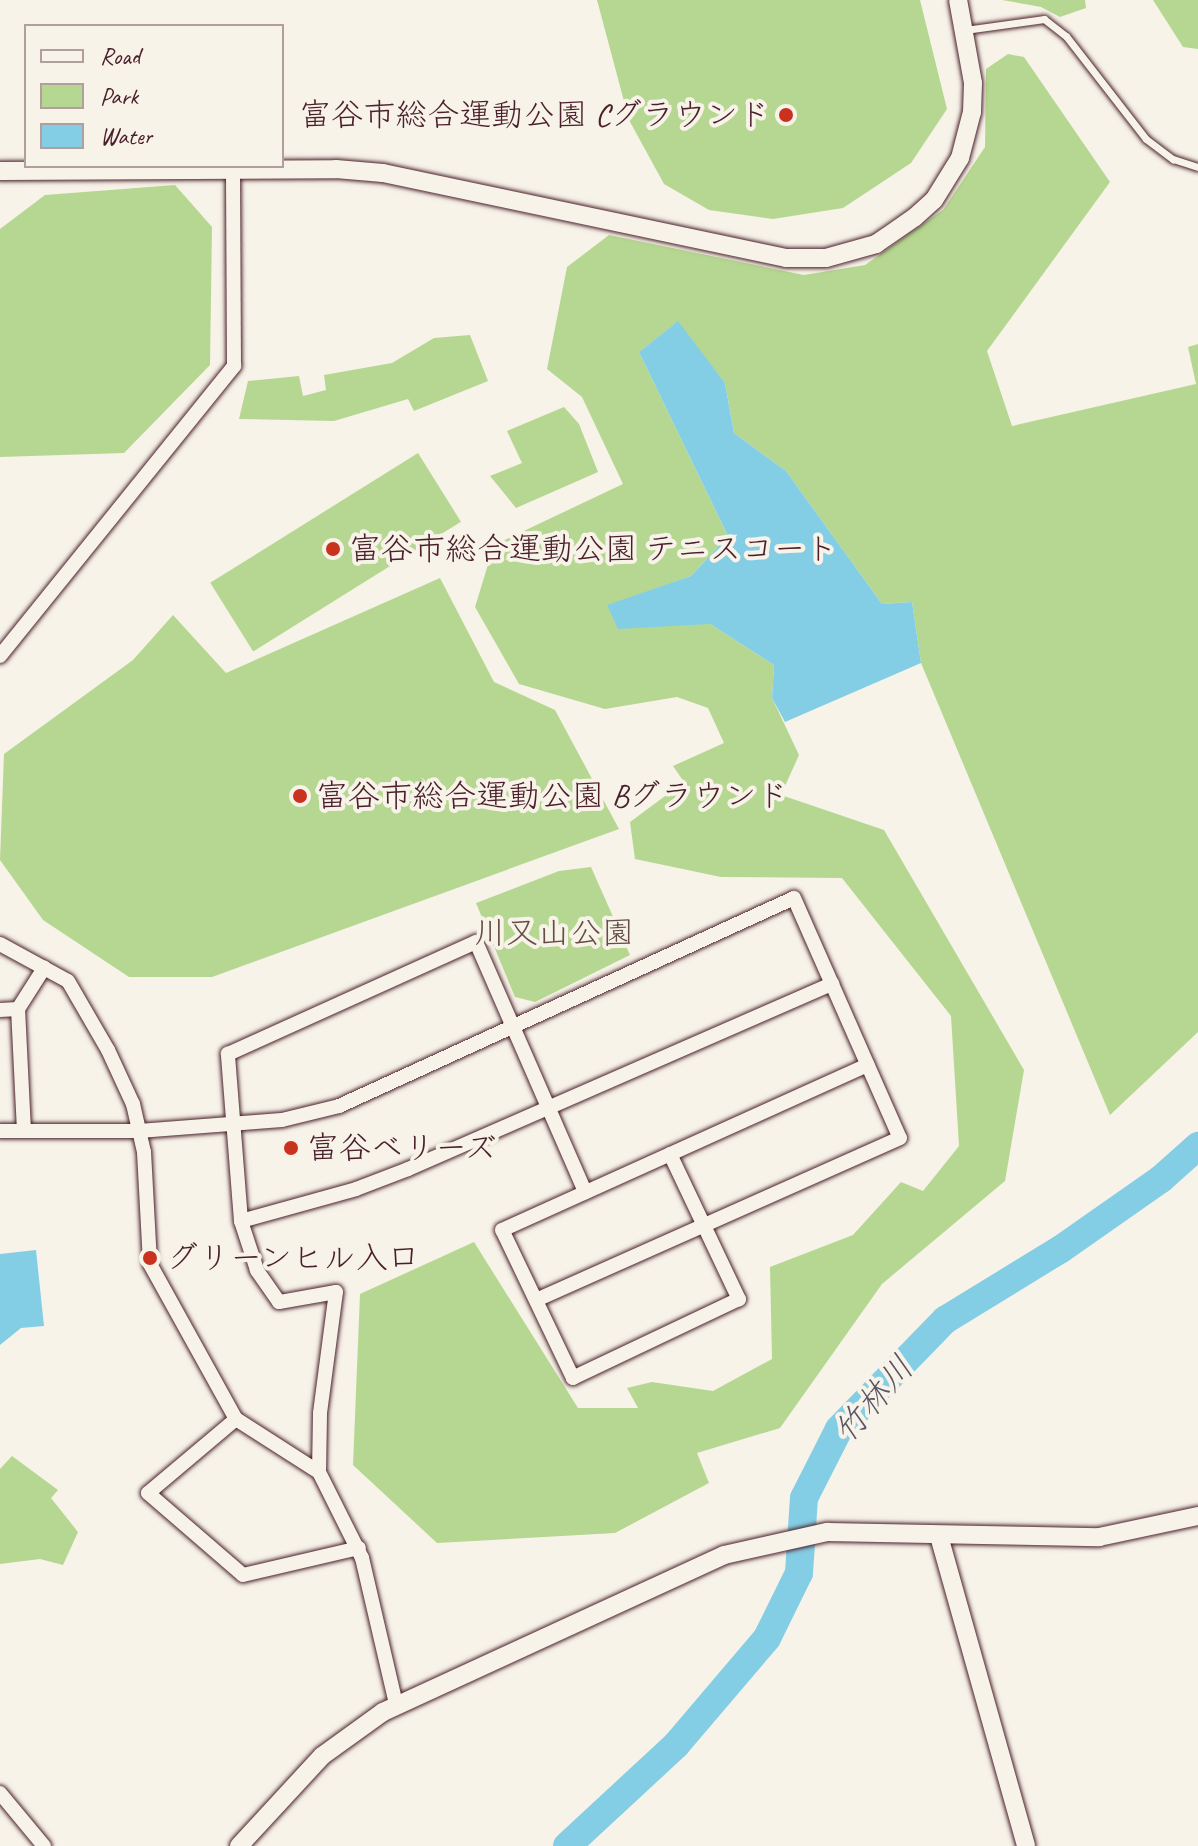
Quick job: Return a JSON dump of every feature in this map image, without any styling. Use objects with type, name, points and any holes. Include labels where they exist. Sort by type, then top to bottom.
[{"type":"street","points":[[0,171],[383,173],[786,258],[826,258],[886,237],[915,217],[948,180],[972,112],[965,30],[958,0]]},
{"type":"street","points":[[0,656],[234,366],[233,170]]},
{"type":"street","points":[[0,1131],[139,1131],[282,1120],[339,1106],[512,1023],[794,898],[900,1138],[536,1300]]},
{"type":"street","points":[[396,1704],[359,1548],[319,1472],[320,1413],[336,1292],[279,1302],[257,1270],[241,1221],[228,1054],[476,942],[585,1192]]},
{"type":"street","points":[[0,944],[68,981],[85,1005],[133,1104],[139,1131],[150,1264],[236,1419],[319,1472]]},
{"type":"street","points":[[24,1131],[18,1009],[44,968]]},
{"type":"street","points":[[241,1221],[356,1189],[832,984]]},
{"type":"street","points":[[0,1010],[18,1009]]},
{"type":"street","points":[[670,1154],[739,1299],[573,1378],[502,1230],[585,1192],[868,1065]]},
{"type":"street","points":[[236,1419],[148,1493],[243,1575],[359,1548]]},
{"type":"street","points":[[239,1846],[322,1756],[396,1704],[577,1627],[724,1555],[783,1538],[827,1532],[1099,1537],[1198,1516]]},
{"type":"street","points":[[939,1536],[1026,1846]]},
{"type":"street","points":[[0,1793],[44,1846]]},
{"type":"lane","points":[[965,30],[1044,19],[1066,36],[1146,139],[1173,159],[1198,167]]},
{"type":"green space","name":"富谷市総合運動公園 Cグラウンド","points":[[597,0],[920,0],[947,109],[911,163],[843,208],[773,219],[709,210],[664,184],[629,120]]},
{"type":"green space","points":[[1002,0],[1085,0],[1086,8],[1060,17],[1041,7]]},
{"type":"green space","points":[[1153,0],[1198,0],[1198,49],[1183,47]]},
{"type":"green space","points":[[1008,54],[1024,57],[1110,182],[987,351],[1012,426],[1196,384],[1188,347],[1198,344],[1198,1032],[1110,1115],[921,663],[912,602],[882,604],[786,471],[734,433],[725,383],[677,322],[639,352],[728,536],[691,576],[607,606],[667,623],[710,624],[774,665],[772,698],[799,755],[781,795],[884,830],[1024,1070],[1005,1181],[882,1284],[780,1428],[697,1453],[709,1483],[615,1533],[437,1543],[353,1465],[360,1294],[474,1242],[578,1408],[638,1408],[627,1388],[652,1382],[713,1391],[772,1359],[770,1267],[853,1235],[901,1182],[923,1191],[959,1146],[951,1016],[842,878],[721,877],[635,859],[630,822],[684,782],[673,766],[724,743],[708,708],[677,697],[605,709],[519,684],[475,607],[494,545],[623,484],[582,397],[547,369],[567,267],[609,235],[804,275],[865,265],[943,210],[985,147],[986,69]]},
{"type":"green space","points":[[175,185],[212,227],[210,365],[124,453],[0,457],[0,229],[45,195]]},
{"type":"green space","points":[[470,335],[488,381],[414,411],[408,399],[334,421],[239,419],[248,381],[299,376],[303,396],[326,390],[324,375],[392,363],[434,338]]},
{"type":"green space","points":[[564,407],[579,424],[598,472],[516,508],[490,476],[522,463],[507,431]]},
{"type":"green space","name":"富谷市総合運動公園 テニスコート","points":[[418,453],[461,522],[253,652],[210,583]]},
{"type":"green space","name":"富谷市総合運動公園 Bグラウンド","points":[[440,578],[494,682],[555,710],[619,829],[212,977],[129,977],[43,920],[0,860],[4,754],[133,660],[173,615],[226,673]]},
{"type":"green space","name":"川又山公園","points":[[591,867],[630,955],[535,1002],[515,997],[476,903],[559,871]]},
{"type":"green space","points":[[12,1456],[58,1490],[51,1498],[78,1532],[63,1565],[40,1559],[0,1564],[0,1469]]},
{"type":"water","points":[[678,321],[725,383],[734,433],[786,471],[882,604],[912,602],[921,663],[785,722],[772,698],[774,665],[710,624],[618,629],[607,605],[691,576],[728,536],[639,352]]},
{"type":"water","points":[[36,1250],[44,1326],[21,1328],[0,1345],[0,1254]]},
{"type":"waterway","name":"竹林川","points":[[567,1846],[676,1745],[767,1638],[799,1573],[804,1498],[839,1429],[945,1320],[1061,1249],[1161,1179],[1198,1146]]},
{"type":"place","name":"富谷市総合運動公園 Cグラウンド","points":[[786,115]]},
{"type":"place","name":"富谷市総合運動公園 テニスコート","points":[[333,549]]},
{"type":"place","name":"富谷市総合運動公園 Bグラウンド","points":[[300,796]]},
{"type":"place","name":"富谷ベリーズ","points":[[291,1148]]},
{"type":"place","name":"グリーンヒル入口","points":[[150,1258]]}]
